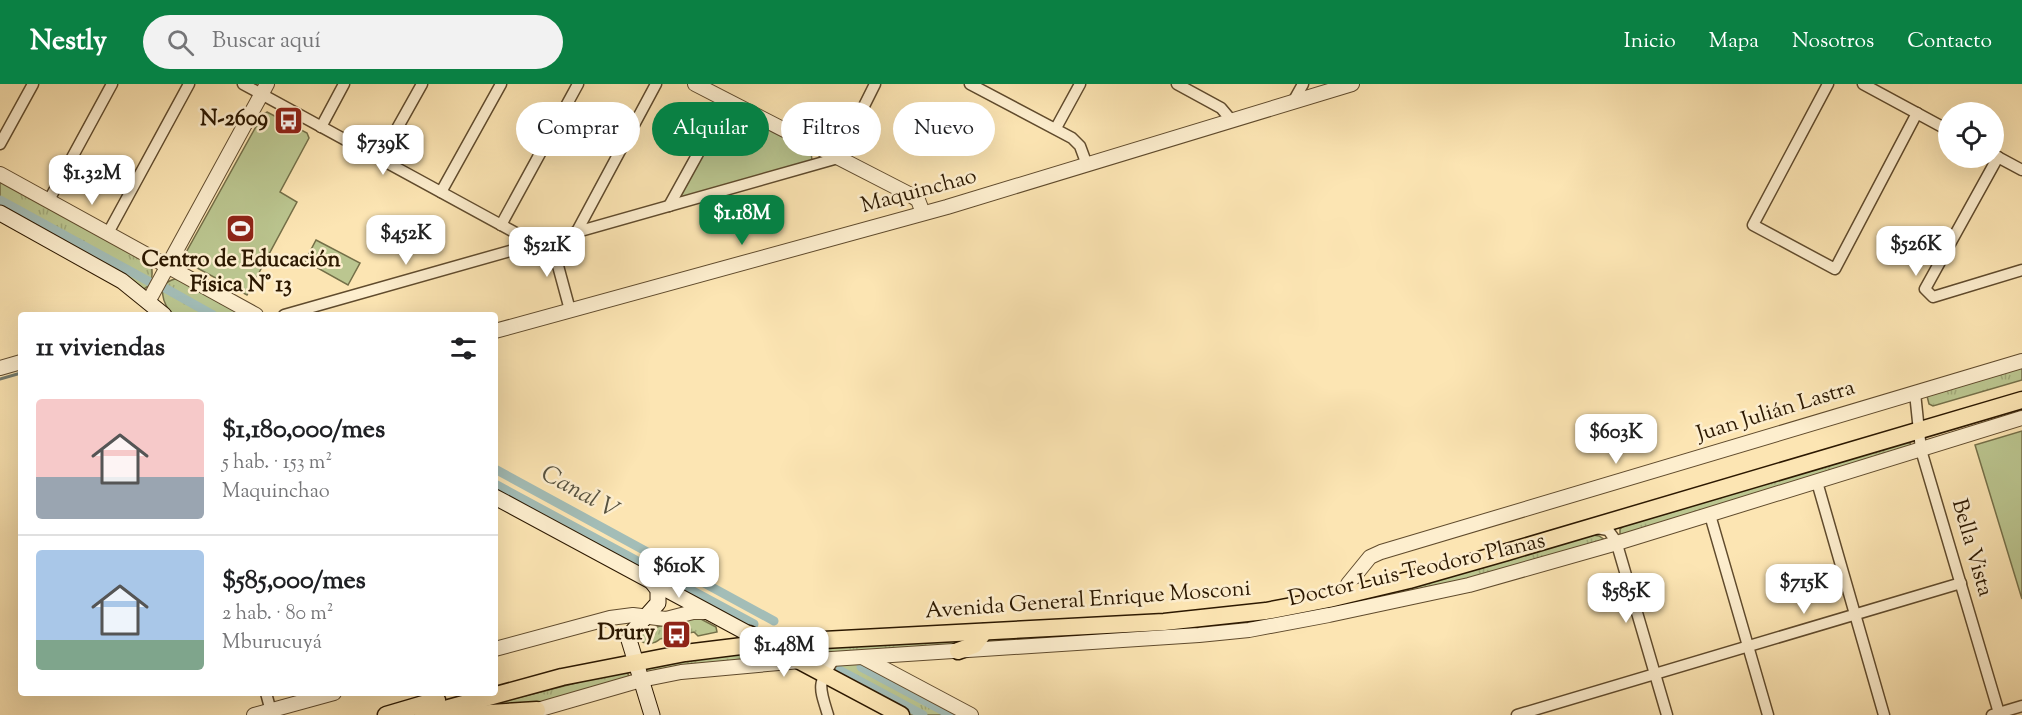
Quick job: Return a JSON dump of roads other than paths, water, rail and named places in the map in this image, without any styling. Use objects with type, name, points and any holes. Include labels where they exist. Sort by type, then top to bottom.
[{"type":"main road","points":[[0,213],[112,275],[160,312]]},
{"type":"main road","name":"Avenida General Enrique Mosconi","points":[[498,694],[633,656],[685,653],[766,643],[1164,622],[1266,611],[1380,588],[1586,529],[1919,425],[2022,388]]},
{"type":"main road","name":"Avenida General Enrique Mosconi","points":[[498,682],[550,668],[633,656],[748,634],[1191,609],[1268,599],[1348,584],[1919,425],[2022,400]]},
{"type":"main road","points":[[498,499],[705,612],[901,715]]},
{"type":"main road","points":[[652,582],[658,590],[659,598],[656,607],[630,637],[633,656],[652,715]]},
{"type":"main road","points":[[958,651],[974,645],[984,632]]},
{"type":"main road","points":[[386,715],[451,696]]},
{"type":"main road","name":"Avenida General Enrique Mosconi","points":[[423,715],[490,696]]},
{"type":"main road","points":[[459,715],[537,710]]},
{"type":"street","points":[[0,144],[33,84]]},
{"type":"street","points":[[49,200],[112,84]]},
{"type":"street","points":[[108,233],[189,84]]},
{"type":"street","points":[[243,84],[264,89],[321,127],[536,244]]},
{"type":"street","points":[[321,127],[344,84]]},
{"type":"street","points":[[380,159],[422,84]]},
{"type":"street","points":[[441,192],[501,84]]},
{"type":"street","points":[[501,225],[578,84]]},
{"type":"street","points":[[576,233],[656,84]]},
{"type":"street","points":[[695,84],[914,197],[923,213]]},
{"type":"street","points":[[295,312],[838,158],[875,84]]},
{"type":"street","points":[[970,84],[1056,128],[1076,141],[1087,165]]},
{"type":"street","points":[[1056,128],[1080,84]]},
{"type":"street","points":[[1176,84],[1190,87],[1221,108],[1232,121]]},
{"type":"street","points":[[1293,102],[1303,84]]},
{"type":"street","name":"Maquinchao","points":[[498,330],[948,207],[1352,84]]},
{"type":"street","points":[[1828,84],[1753,225],[1835,269],[1917,113]]},
{"type":"street","points":[[1863,84],[1938,125]]},
{"type":"street","points":[[148,302],[264,89]]},
{"type":"street","points":[[669,207],[727,101]]},
{"type":"street","points":[[2004,160],[2022,170]]},
{"type":"street","points":[[1990,168],[1925,289],[1933,297],[2022,270]]},
{"type":"street","points":[[0,174],[250,312]]},
{"type":"street","points":[[551,240],[570,310]]},
{"type":"street","name":"Juan Julián Lastra","points":[[1348,584],[1370,557],[1381,552],[2022,361]]},
{"type":"street","points":[[0,368],[18,363]]},
{"type":"street","name":"Bella Vista","points":[[1915,393],[1921,450],[1961,583],[1995,714]]},
{"type":"street","name":"Doctor Luis Teodoro Planas","points":[[520,715],[537,710],[562,709],[641,680],[671,673],[801,661],[1171,638],[1249,630],[1329,615],[1446,591],[1617,543],[2022,418]]},
{"type":"street","points":[[1817,482],[1884,715]]},
{"type":"street","points":[[1710,515],[1768,715]]},
{"type":"street","points":[[1586,529],[1608,530],[1617,543],[1667,715]]},
{"type":"street","points":[[1517,715],[1961,583]]},
{"type":"street","points":[[498,648],[610,618],[633,615],[666,619],[693,612],[705,612]]},
{"type":"street","points":[[764,664],[772,661],[775,656],[766,643]]},
{"type":"street","points":[[899,676],[895,670],[895,664],[903,654]]},
{"type":"street","points":[[862,657],[971,715]]},
{"type":"street","points":[[828,715],[821,681],[834,659]]},
{"type":"street","points":[[267,696],[272,713]]},
{"type":"street","points":[[254,715],[272,713],[325,696]]},
{"type":"street","points":[[1995,714],[2022,706]]},
{"type":"waterway","points":[[0,200],[150,282]]},
{"type":"waterway","name":"Canal V","points":[[163,287],[208,312]]},
{"type":"waterway","points":[[0,379],[18,374]]},
{"type":"waterway","name":"Canal V","points":[[498,471],[774,621]]},
{"type":"waterway","points":[[498,486],[754,624]]},
{"type":"waterway","name":"Canal V","points":[[861,667],[951,715]]},
{"type":"waterway","points":[[839,670],[923,715]]},
{"type":"place","name":"N-2609","points":[[289,120]]},
{"type":"place","name":"Centro de Educación Física N° 13","points":[[241,229]]},
{"type":"place","name":"Drury","points":[[676,634]]}]
